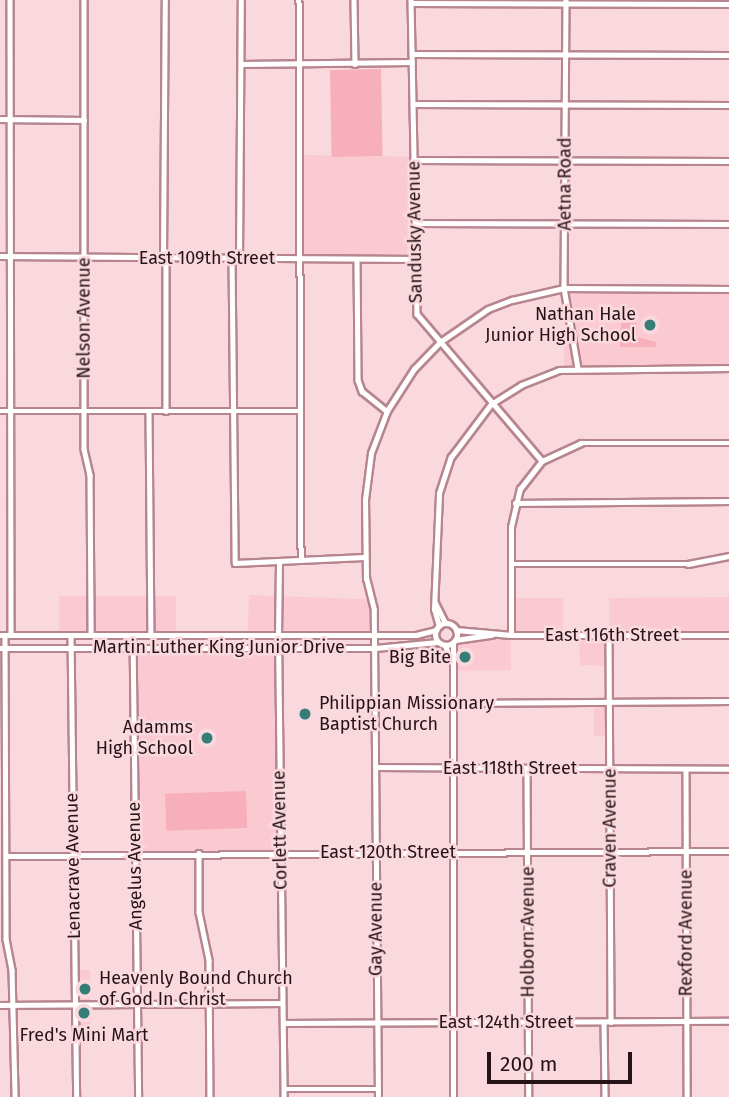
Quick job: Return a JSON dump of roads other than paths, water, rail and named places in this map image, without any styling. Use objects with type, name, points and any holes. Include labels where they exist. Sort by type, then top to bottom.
[{"type":"main road","points":[[445,645],[438,642],[440,626],[435,603],[439,494],[451,457],[491,404],[542,374],[578,368],[729,368]]},
{"type":"main road","points":[[440,626],[456,631],[454,641]]},
{"type":"main road","name":"Martin Luther King Junior Drive","points":[[6,635],[416,635],[440,626]]},
{"type":"main road","name":"East 116th Street","points":[[456,631],[511,635],[729,635]]},
{"type":"main road","name":"East 116th Street","points":[[445,645],[495,634]]},
{"type":"main road","name":"Corlett Avenue","points":[[278,635],[284,1097]]},
{"type":"main road","name":"Martin Luther King Junior Drive","points":[[3,648],[375,648],[438,642]]},
{"type":"street","points":[[10,0],[9,411],[6,635],[3,648],[6,856],[3,875],[3,939],[13,1005],[15,1097]]},
{"type":"street","name":"Nelson Avenue","points":[[84,0],[85,411],[91,635]]},
{"type":"street","points":[[165,0],[166,411]]},
{"type":"street","points":[[239,258],[241,0]]},
{"type":"street","points":[[299,0],[301,557]]},
{"type":"street","points":[[354,0],[355,64]]},
{"type":"street","points":[[411,1],[729,4]]},
{"type":"street","name":"Sandusky Avenue","points":[[411,1],[417,314],[542,461]]},
{"type":"street","name":"Aetna Road","points":[[566,1],[564,288],[578,368]]},
{"type":"street","points":[[412,54],[729,55]]},
{"type":"street","points":[[241,64],[412,62]]},
{"type":"street","points":[[413,104],[729,105]]},
{"type":"street","points":[[0,119],[84,120]]},
{"type":"street","points":[[413,160],[729,161]]},
{"type":"street","points":[[415,223],[729,225]]},
{"type":"street","name":"East 109th Street","points":[[0,256],[415,259]]},
{"type":"street","points":[[232,258],[235,563],[279,563],[301,557],[364,557]]},
{"type":"street","points":[[357,259],[358,380],[362,391],[387,411]]},
{"type":"street","name":"Gay Avenue","points":[[377,1097],[375,635],[364,557],[367,480],[387,411],[414,369],[440,342],[488,309],[564,288],[729,289]]},
{"type":"street","points":[[0,411],[299,411]]},
{"type":"street","points":[[149,411],[151,635]]},
{"type":"street","points":[[511,635],[511,564],[515,503],[542,461],[580,443],[729,443]]},
{"type":"street","points":[[515,503],[729,501]]},
{"type":"street","points":[[511,564],[688,564],[729,556]]},
{"type":"street","name":"Corlett Avenue","points":[[278,635],[279,563]]},
{"type":"street","name":"Lenacrave Avenue","points":[[71,635],[77,1097]]},
{"type":"street","name":"Angelus Avenue","points":[[133,635],[139,1097]]},
{"type":"street","name":"Craven Avenue","points":[[605,1097],[610,852],[609,635]]},
{"type":"street","points":[[453,1097],[450,657],[454,641]]},
{"type":"street","points":[[445,645],[450,657]]},
{"type":"street","points":[[451,703],[729,701]]},
{"type":"street","name":"East 118th Street","points":[[376,768],[729,769]]},
{"type":"street","name":"Holborn Avenue","points":[[527,768],[529,1097]]},
{"type":"street","name":"Rexford Avenue","points":[[685,769],[687,1097]]},
{"type":"street","name":"East 120th Street","points":[[6,856],[729,852]]},
{"type":"street","points":[[199,853],[199,912],[208,960],[210,1097]]},
{"type":"street","points":[[0,1005],[282,1003]]},
{"type":"street","name":"East 124th Street","points":[[283,1023],[729,1021]]},
{"type":"street","points":[[283,1089],[377,1089]]},
{"type":"place","name":"Nathan Hale Junior High School","points":[[650,325]]},
{"type":"place","name":"Big Bite","points":[[465,657]]},
{"type":"place","name":"Philippian Missionary Baptist Church","points":[[305,714]]},
{"type":"place","name":"Adamms High School","points":[[207,738]]},
{"type":"place","name":"Heavenly Bound Church of God In Christ","points":[[85,989]]},
{"type":"place","name":"Fred's Mini Mart","points":[[84,1013]]}]
